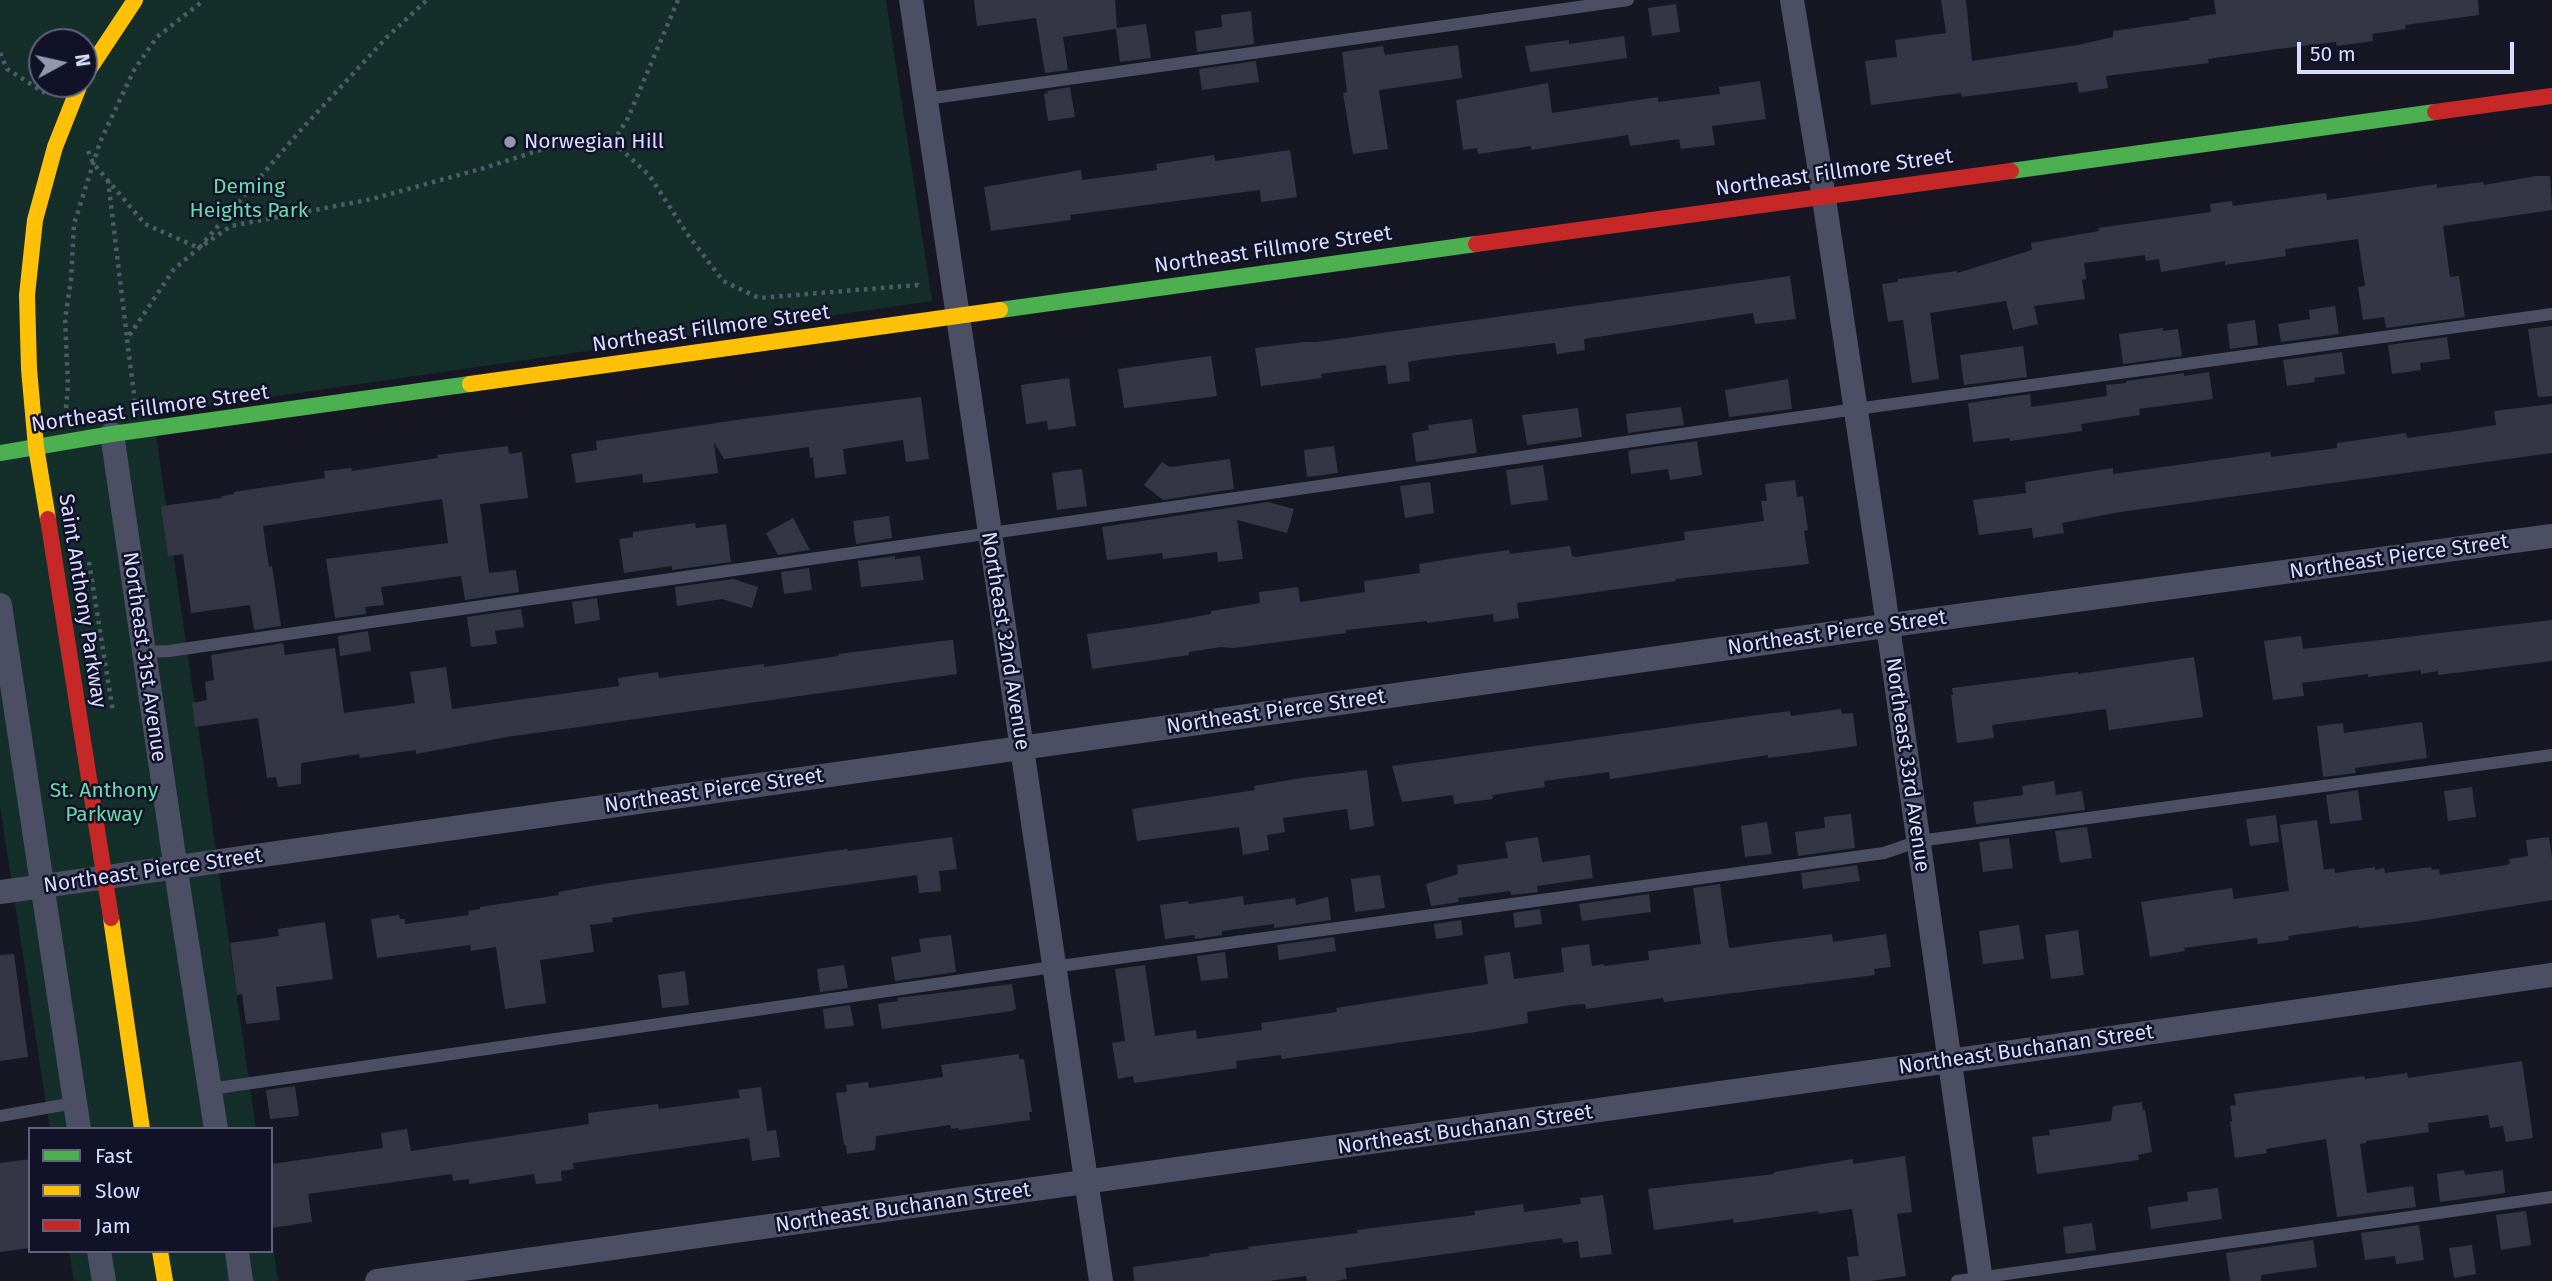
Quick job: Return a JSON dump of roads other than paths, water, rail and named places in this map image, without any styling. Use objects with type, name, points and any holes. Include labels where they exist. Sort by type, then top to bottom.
[{"type":"street","points":[[98,56],[135,0]]},
{"type":"street","name":"Northeast 32nd Avenue","points":[[911,0],[1101,1281]]},
{"type":"street","name":"Northeast 33rd Avenue","points":[[1792,0],[1856,409],[1919,842],[1949,1062],[1973,1280]]},
{"type":"street","name":"Northeast Fillmore Street","points":[[0,453],[112,434],[957,315],[2552,96]]},
{"type":"street","name":"Saint Anthony Parkway","points":[[74,98],[55,147],[35,220],[27,295],[29,369],[36,446],[142,1127]]},
{"type":"street","name":"Northeast 31st Avenue","points":[[112,434],[216,1127]]},
{"type":"street","name":"Northeast Pierce Street","points":[[0,892],[1887,626],[2552,536]]},
{"type":"street","points":[[0,605],[5,669],[79,1127]]},
{"type":"street","name":"Northeast Buchanan Street","points":[[377,1281],[1949,1062],[2552,975]]},
{"type":"street","points":[[99,1253],[104,1281]]},
{"type":"street","points":[[160,1253],[164,1281]]},
{"type":"street","points":[[236,1253],[241,1281]]},
{"type":"lane","points":[[926,99],[1628,0]]},
{"type":"lane","points":[[144,652],[169,651],[1856,409],[2552,314]]},
{"type":"lane","points":[[210,1089],[1053,967],[1884,853],[1919,842],[2552,755]]},
{"type":"lane","points":[[0,1116],[74,1104]]},
{"type":"lane","points":[[1973,1280],[2552,1196]]},
{"type":"place","name":"Norwegian Hill","points":[[510,142]]},
{"type":"park label","name":"Deming Heights Park","points":[[249,199]]},
{"type":"park label","name":"St. Anthony Parkway","points":[[104,803]]}]
